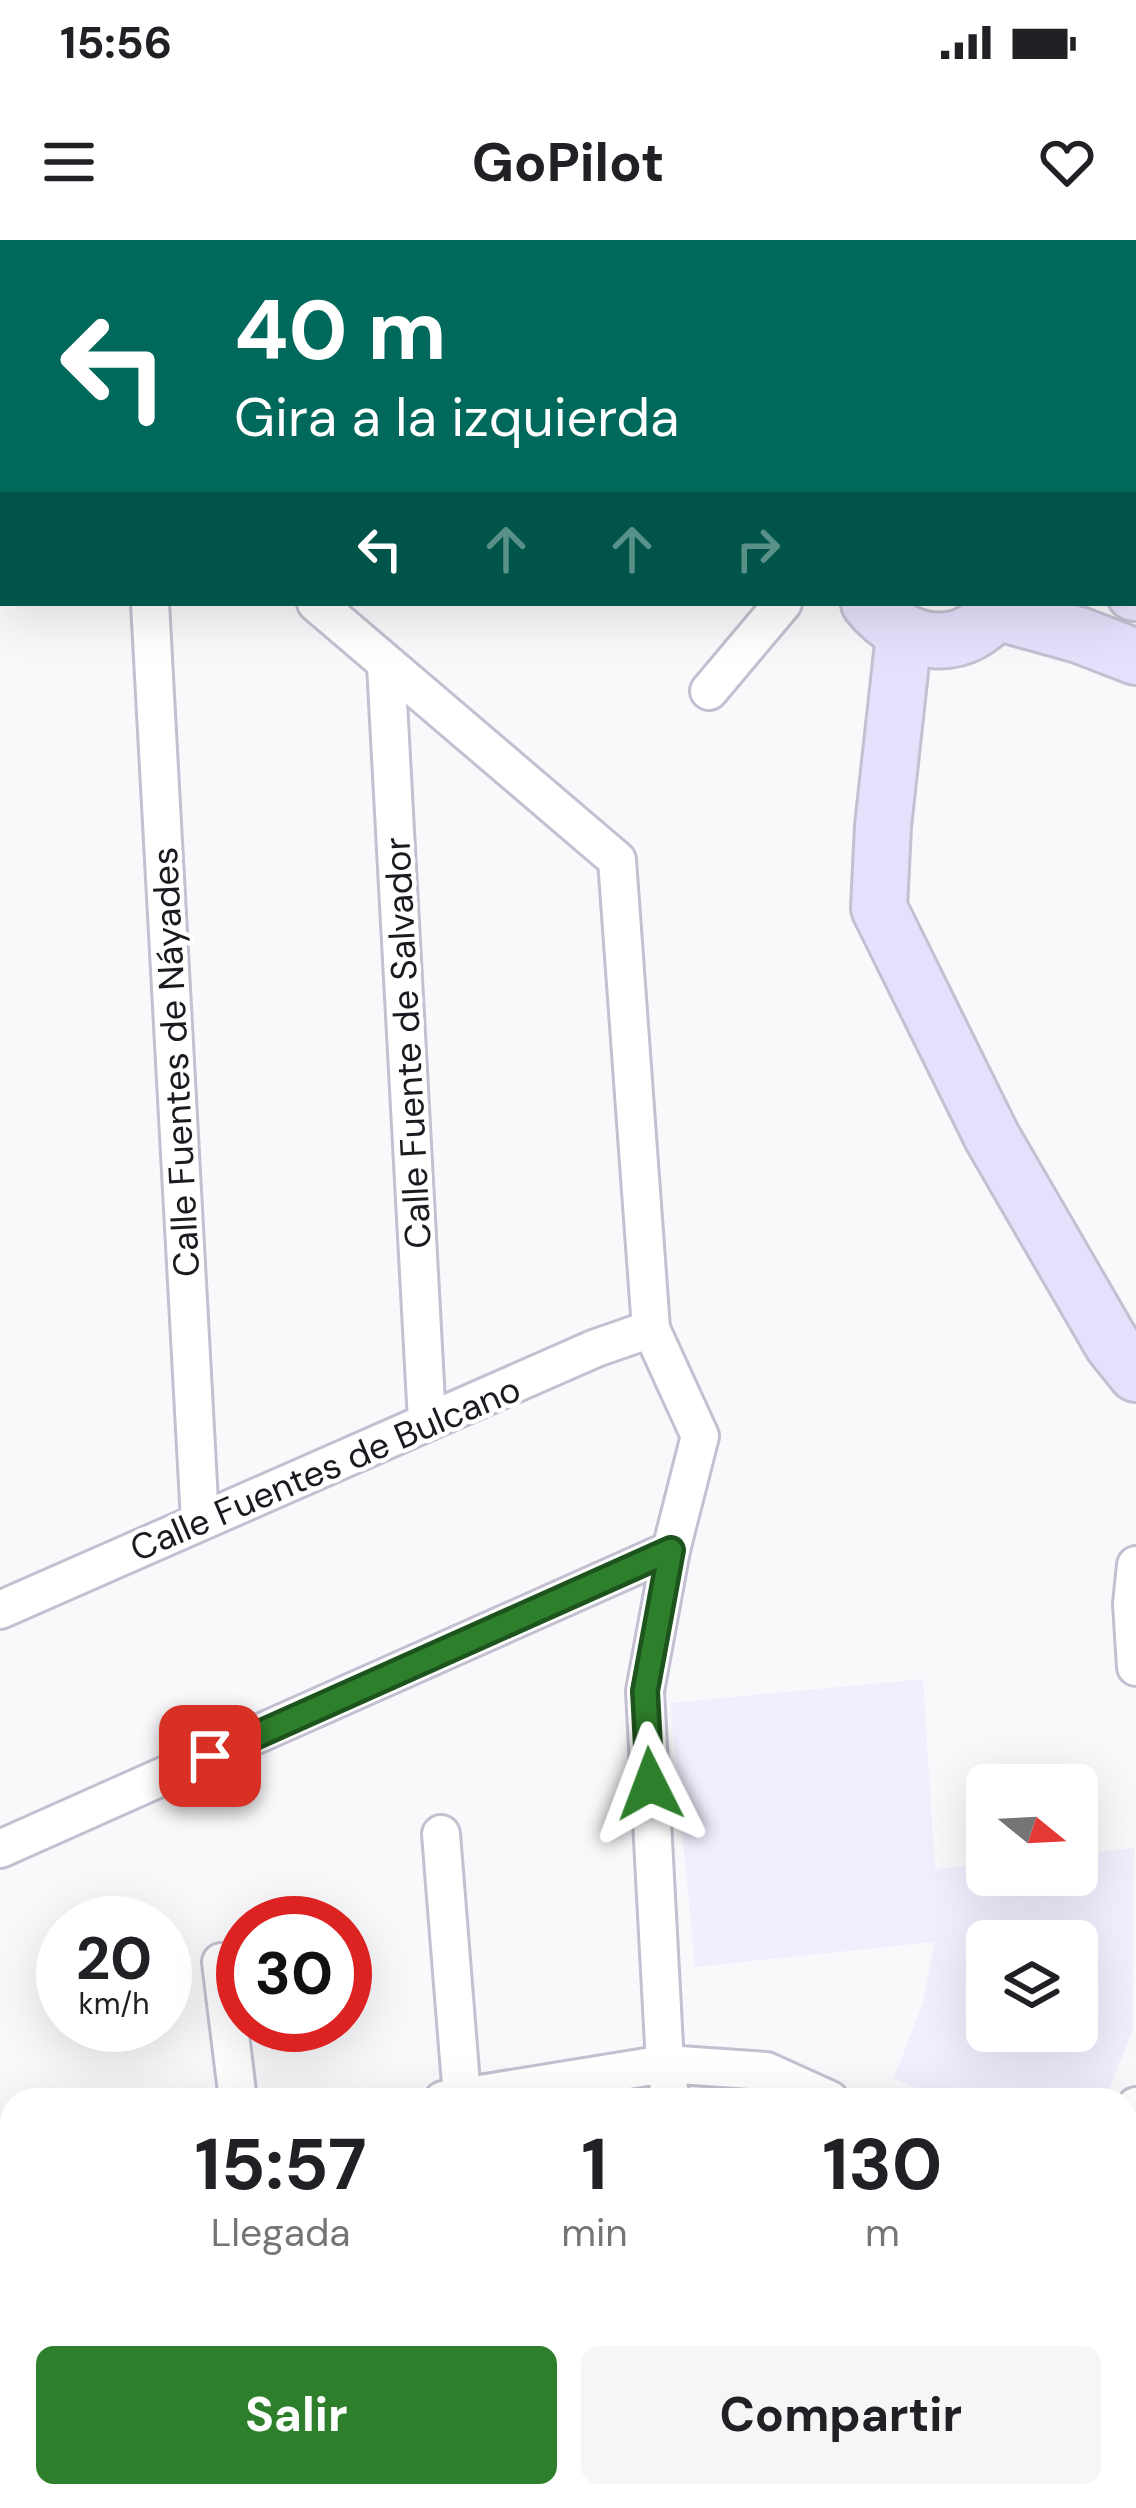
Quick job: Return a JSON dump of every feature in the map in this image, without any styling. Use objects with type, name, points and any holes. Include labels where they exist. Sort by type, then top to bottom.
[{"type":"street","name":"Calle Fuentes de Náyades","points":[[150,606],[200,1520]]},
{"type":"street","points":[[319,606],[617,860],[651,1329],[700,1436],[671,1550],[645,1691],[668,2082]]},
{"type":"street","points":[[709,692],[781,606]]},
{"type":"street","points":[[1136,657],[999,608],[977,629],[954,639],[928,641],[886,619],[879,908],[992,1137],[1112,1344],[1136,1374]]},
{"type":"street","name":"Calle Fuente de Salvador","points":[[386,664],[427,1421]]},
{"type":"street","name":"Calle Fuentes de Bulcano","points":[[0,1610],[427,1421],[651,1329]]},
{"type":"street","points":[[0,1849],[671,1550]]},
{"type":"street","points":[[1136,1565],[1132,1604],[1136,1667]]},
{"type":"street","points":[[441,1834],[452,2088]]},
{"type":"street","points":[[232,2052],[237,2088]]},
{"type":"street","points":[[587,2088],[766,2071],[804,2088]]},
{"type":"shaded area","points":[[923,1679],[935,1869],[966,1866],[966,1896],[1098,1896],[1098,1852],[1134,1848],[1133,2028],[1110,2088],[916,2088],[894,2078],[923,2002],[934,1942],[695,1967],[670,1703]]},
{"type":"route","points":[[210,1756],[671,1550],[645,1691],[650,1784]]}]
